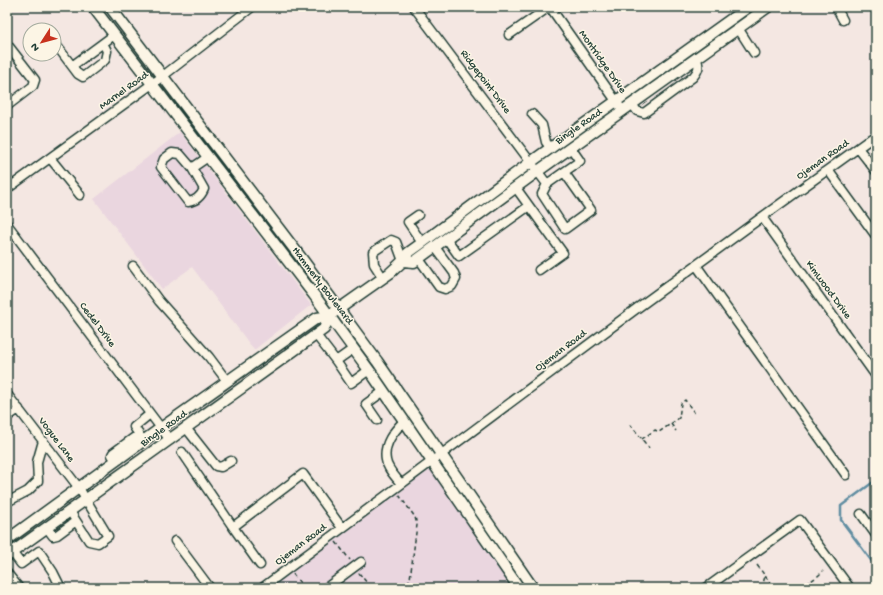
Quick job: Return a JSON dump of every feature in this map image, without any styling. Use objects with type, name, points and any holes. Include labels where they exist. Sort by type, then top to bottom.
[{"type":"main road","name":"Hammerly Boulevard","points":[[93,7],[353,348],[519,588]]},
{"type":"main road","name":"Hammerly Boulevard","points":[[110,7],[302,259],[384,370],[530,587]]},
{"type":"main road","name":"Bingle Road","points":[[7,540],[116,461],[141,438],[161,428],[317,318],[329,316],[383,278],[403,261],[408,253],[531,162],[748,7]]},
{"type":"main road","name":"Bingle Road","points":[[403,261],[414,262],[419,259],[538,171],[767,7]]},
{"type":"main road","points":[[690,49],[696,58]]},
{"type":"main road","points":[[233,190],[242,182]]},
{"type":"main road","points":[[435,233],[441,242]]},
{"type":"main road","name":"Bingle Road","points":[[10,554],[316,335],[324,329],[329,316]]},
{"type":"main road","points":[[236,375],[245,386]]},
{"type":"street","name":"Marnel Road","points":[[7,189],[163,76],[252,7]]},
{"type":"street","name":"Ridgepoint Drive","points":[[414,7],[547,184]]},
{"type":"street","points":[[509,35],[549,7]]},
{"type":"street","name":"Montridge Drive","points":[[549,7],[623,111]]},
{"type":"street","points":[[836,7],[843,20]]},
{"type":"street","points":[[738,28],[754,53]]},
{"type":"street","points":[[72,66],[114,35]]},
{"type":"street","points":[[62,53],[78,74],[83,77],[106,60],[107,53],[103,43]]},
{"type":"street","points":[[7,44],[35,80],[33,86],[7,106]]},
{"type":"street","points":[[532,114],[542,125],[544,137],[550,149]]},
{"type":"street","name":"Ojeman Road","points":[[262,588],[441,453],[696,265],[876,135]]},
{"type":"street","points":[[564,172],[591,210],[563,225],[542,194],[547,184],[564,172],[580,161],[571,148]]},
{"type":"street","points":[[858,148],[876,171]]},
{"type":"street","points":[[172,153],[180,154],[192,168],[204,189],[201,195],[193,201],[188,202],[161,167],[164,159],[172,153]]},
{"type":"street","points":[[192,168],[208,157]]},
{"type":"street","points":[[50,158],[80,195]]},
{"type":"street","points":[[828,170],[876,236]]},
{"type":"street","points":[[516,188],[563,253],[539,270]]},
{"type":"street","points":[[441,242],[459,256],[529,206]]},
{"type":"street","points":[[418,215],[408,222],[422,243]]},
{"type":"street","name":"Kimwood Drive","points":[[762,217],[876,376]]},
{"type":"street","name":"Cedel Drive","points":[[7,224],[170,440]]},
{"type":"street","points":[[383,278],[374,264],[373,252],[391,240],[396,242],[403,261]]},
{"type":"street","points":[[419,259],[439,287],[445,289],[452,286],[456,279],[441,242]]},
{"type":"street","points":[[696,265],[846,475]]},
{"type":"street","points":[[133,266],[159,301],[209,356],[228,381]]},
{"type":"street","points":[[316,335],[352,383],[369,370]]},
{"type":"street","points":[[336,362],[353,348]]},
{"type":"street","points":[[377,420],[366,404],[384,391]]},
{"type":"street","name":"Vogue Lane","points":[[7,394],[79,488],[108,536],[98,543],[89,541],[76,521]]},
{"type":"street","points":[[7,418],[18,409]]},
{"type":"street","points":[[141,438],[134,427],[150,414]]},
{"type":"street","points":[[398,486],[386,460],[387,448],[390,438],[395,430],[404,421]]},
{"type":"street","points":[[186,428],[216,466],[221,467],[231,461]]},
{"type":"street","points":[[7,502],[28,491],[38,481],[37,462],[43,441]]},
{"type":"street","points":[[182,452],[260,565]]},
{"type":"street","points":[[233,527],[303,474],[342,528]]},
{"type":"street","points":[[46,528],[53,536],[57,535],[76,521],[70,511]]},
{"type":"street","points":[[861,514],[876,535]]},
{"type":"street","points":[[706,588],[800,520],[850,588]]},
{"type":"street","points":[[176,541],[210,588]]},
{"type":"street","points":[[10,554],[21,564],[39,551],[53,572],[61,588]]},
{"type":"street","points":[[326,588],[361,562]]},
{"type":"street","points":[[7,573],[18,588]]},
{"type":"path","points":[[642,439],[655,430],[659,432],[680,418],[681,403],[685,400],[696,415]]},
{"type":"path","points":[[630,424],[649,448]]},
{"type":"path","points":[[671,424],[676,431]]},
{"type":"path","points":[[398,486],[415,517],[417,525],[410,579],[402,588]]},
{"type":"path","points":[[757,565],[772,588]]},
{"type":"path","points":[[800,588],[809,581],[816,579],[823,571]]},
{"type":"path","points":[[293,574],[304,588]]},
{"type":"path","points":[[762,588],[765,576]]},
{"type":"shaded area","points":[[180,132],[311,305],[254,350],[192,267],[162,289],[94,199]]},
{"type":"shaded area","points":[[431,469],[512,588],[271,588]]},
{"type":"waterway","points":[[876,480],[841,506],[841,520],[876,567]]}]
